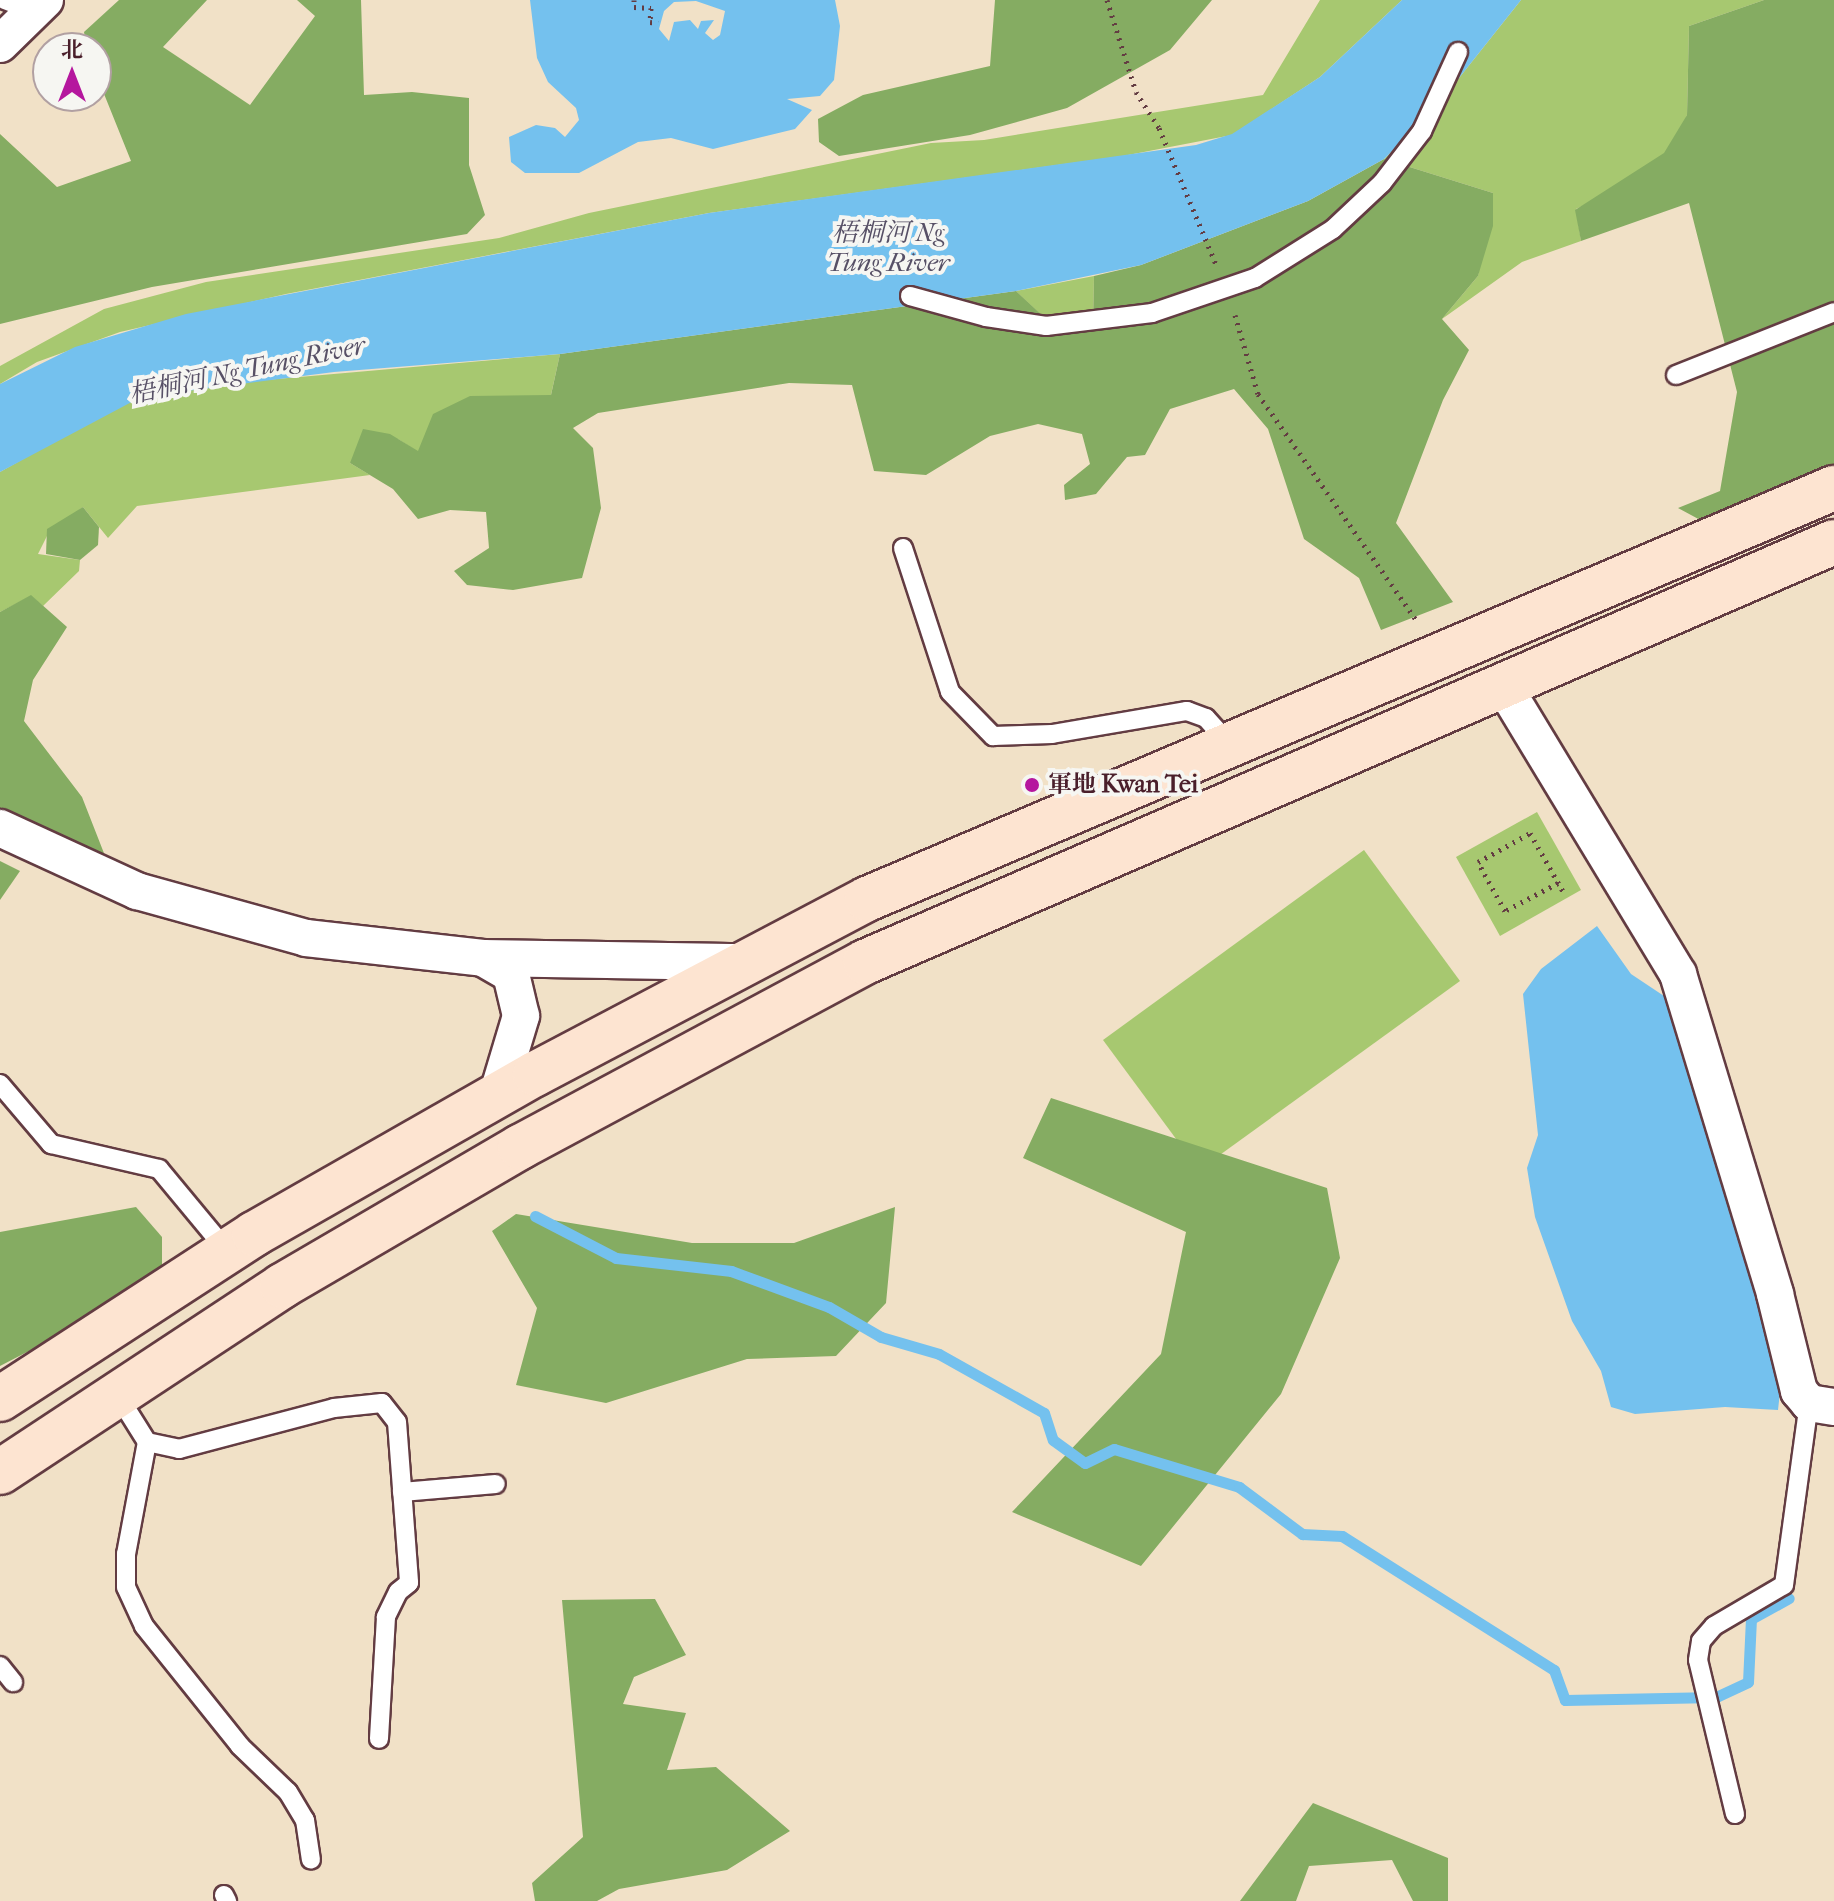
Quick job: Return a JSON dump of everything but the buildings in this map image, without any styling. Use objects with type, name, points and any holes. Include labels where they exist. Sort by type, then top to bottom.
[{"type":"main road","points":[[0,1399],[227,1251],[497,1096],[867,899],[1834,488]]},
{"type":"main road","points":[[0,1472],[282,1286],[520,1147],[865,962],[1834,542]]},
{"type":"street","points":[[0,44],[28,4]]},
{"type":"street","points":[[1503,685],[1678,974],[1775,1294],[1799,1391],[1822,1405]]},
{"type":"street","points":[[0,828],[137,891],[227,920],[306,938],[483,958],[746,962]]},
{"type":"street","points":[[483,958],[511,974],[521,1016],[497,1096]]},
{"type":"lane","points":[[910,296],[1046,326],[1152,313],[1227,290],[1286,261],[1362,205],[1422,131],[1458,52]]},
{"type":"lane","points":[[1676,375],[1834,312]]},
{"type":"lane","points":[[903,548],[950,692],[993,736],[1052,734],[1187,711],[1206,718],[1230,745]]},
{"type":"lane","points":[[0,1084],[51,1144],[159,1169],[227,1251]]},
{"type":"lane","points":[[117,1394],[147,1442],[126,1554],[126,1587],[144,1626],[240,1746],[288,1792],[305,1820],[311,1860]]},
{"type":"lane","points":[[147,1442],[179,1449],[334,1408],[382,1403],[397,1422],[409,1583],[386,1617],[379,1739]]},
{"type":"lane","points":[[1735,1814],[1698,1660],[1701,1641],[1714,1626],[1784,1585],[1822,1405]]},
{"type":"lane","points":[[402,1492],[496,1484]]},
{"type":"lane","points":[[0,1666],[13,1682]]},
{"type":"path","points":[[634,0],[634,7],[651,8],[650,22],[658,23]]},
{"type":"path","points":[[1107,0],[1136,92],[1150,116],[1227,290],[1258,394],[1421,627]]},
{"type":"path","points":[[1558,883],[1505,911],[1478,862],[1530,833],[1564,893]]},
{"type":"green space","points":[[119,0],[207,0],[163,47],[250,105],[315,16],[297,0],[361,0],[364,95],[412,92],[469,98],[469,165],[485,215],[467,234],[152,287],[0,324],[0,134],[57,187],[131,161],[111,112],[112,32],[84,32]]},
{"type":"green space","points":[[995,0],[1212,0],[1170,50],[1067,108],[970,135],[839,156],[819,142],[818,119],[863,95],[990,66]]},
{"type":"green space","points":[[1320,0],[1402,0],[1320,77],[1232,135],[1123,156],[709,213],[286,294],[120,332],[37,362],[0,384],[0,366],[104,309],[206,282],[499,238],[589,213],[931,143],[984,140],[1263,95]]},
{"type":"green space","points":[[1521,0],[1764,0],[1689,26],[1687,115],[1670,164],[1576,209],[1581,241],[1522,262],[1442,319],[1478,276],[1493,193],[1384,159],[1432,112]]},
{"type":"green space","points":[[1764,0],[1834,0],[1834,466],[1704,522],[1678,508],[1720,491],[1737,392],[1689,203],[1581,241],[1575,210],[1664,153],[1687,115],[1689,26]]},
{"type":"green space","points":[[1384,159],[1493,193],[1493,226],[1478,276],[1442,319],[1469,350],[1443,400],[1396,523],[1453,602],[1381,630],[1359,578],[1304,539],[1268,429],[1234,389],[1170,409],[1145,455],[1127,457],[1096,494],[1065,500],[1064,485],[1090,464],[1082,434],[1038,424],[990,436],[926,475],[874,471],[852,385],[789,383],[598,413],[573,428],[593,448],[601,508],[582,578],[513,590],[467,585],[454,571],[489,548],[486,512],[450,510],[418,519],[393,489],[350,463],[363,429],[390,434],[418,451],[433,414],[470,396],[551,395],[560,354],[1016,291],[1063,335],[1093,324],[1094,276],[1141,265],[1308,201]]},
{"type":"green space","points":[[1094,276],[1093,324],[1062,335],[1016,291]]},
{"type":"green space","points":[[560,354],[548,408],[418,452],[398,439],[350,463],[370,475],[137,506],[108,538],[83,507],[47,536],[38,554],[80,560],[79,571],[43,606],[31,596],[0,612],[0,472],[108,411],[141,397],[244,382]]},
{"type":"green space","points":[[83,507],[99,527],[98,545],[80,560],[46,554],[47,529]]},
{"type":"green space","points":[[31,595],[67,627],[33,680],[24,721],[82,797],[109,866],[0,834],[0,612]]},
{"type":"green space","points":[[1537,812],[1581,890],[1500,936],[1456,857]]},
{"type":"green space","points":[[1364,850],[1460,981],[1199,1170],[1103,1040]]},
{"type":"green space","points":[[0,861],[20,871],[0,900]]},
{"type":"green space","points":[[1051,1098],[1327,1188],[1340,1258],[1281,1394],[1141,1566],[1012,1512],[1161,1354],[1186,1232],[1023,1158]]},
{"type":"green space","points":[[136,1207],[162,1237],[162,1282],[0,1366],[0,1232]]},
{"type":"green space","points":[[895,1207],[886,1303],[836,1356],[747,1359],[606,1403],[516,1385],[537,1308],[492,1231],[516,1214],[692,1243],[794,1243]]},
{"type":"green space","points":[[655,1599],[686,1655],[634,1677],[623,1704],[686,1713],[667,1770],[716,1767],[790,1831],[727,1870],[619,1889],[597,1901],[535,1901],[532,1883],[583,1837],[562,1600]]},
{"type":"green space","points":[[1313,1803],[1448,1858],[1448,1901],[1413,1901],[1392,1860],[1309,1866],[1296,1901],[1240,1901]]},
{"type":"water","points":[[530,0],[835,0],[840,26],[834,80],[820,96],[787,99],[812,110],[795,129],[713,149],[671,138],[638,142],[579,173],[525,173],[511,162],[509,137],[536,125],[555,128],[565,137],[579,120],[576,108],[548,82],[537,58]],"holes":[[[696,1],[725,11],[720,35],[713,40],[705,33],[714,20],[701,21],[698,29],[690,20],[674,22],[669,41],[659,29],[664,11],[674,2]]]},
{"type":"water","name":"梧桐河 Ng Tung River","points":[[1402,0],[1521,0],[1432,112],[1384,159],[1308,201],[1141,265],[1016,291],[560,354],[334,372],[141,397],[0,472],[0,384],[75,347],[186,314],[709,213],[1196,145],[1232,134],[1320,77]]},
{"type":"water","points":[[1597,926],[1631,974],[1670,1000],[1781,1383],[1778,1410],[1725,1407],[1635,1414],[1611,1407],[1601,1371],[1572,1321],[1535,1217],[1527,1168],[1538,1135],[1523,994],[1541,969]]},
{"type":"waterway","points":[[535,1216],[616,1258],[731,1271],[829,1307],[881,1337],[939,1354],[1044,1413],[1053,1440],[1085,1463],[1114,1449],[1239,1487],[1302,1534],[1342,1536],[1554,1670],[1565,1700],[1716,1697],[1748,1682],[1751,1619],[1789,1598]]},
{"type":"place","name":"軍地 Kwan Tei","points":[[1032,785]]}]
